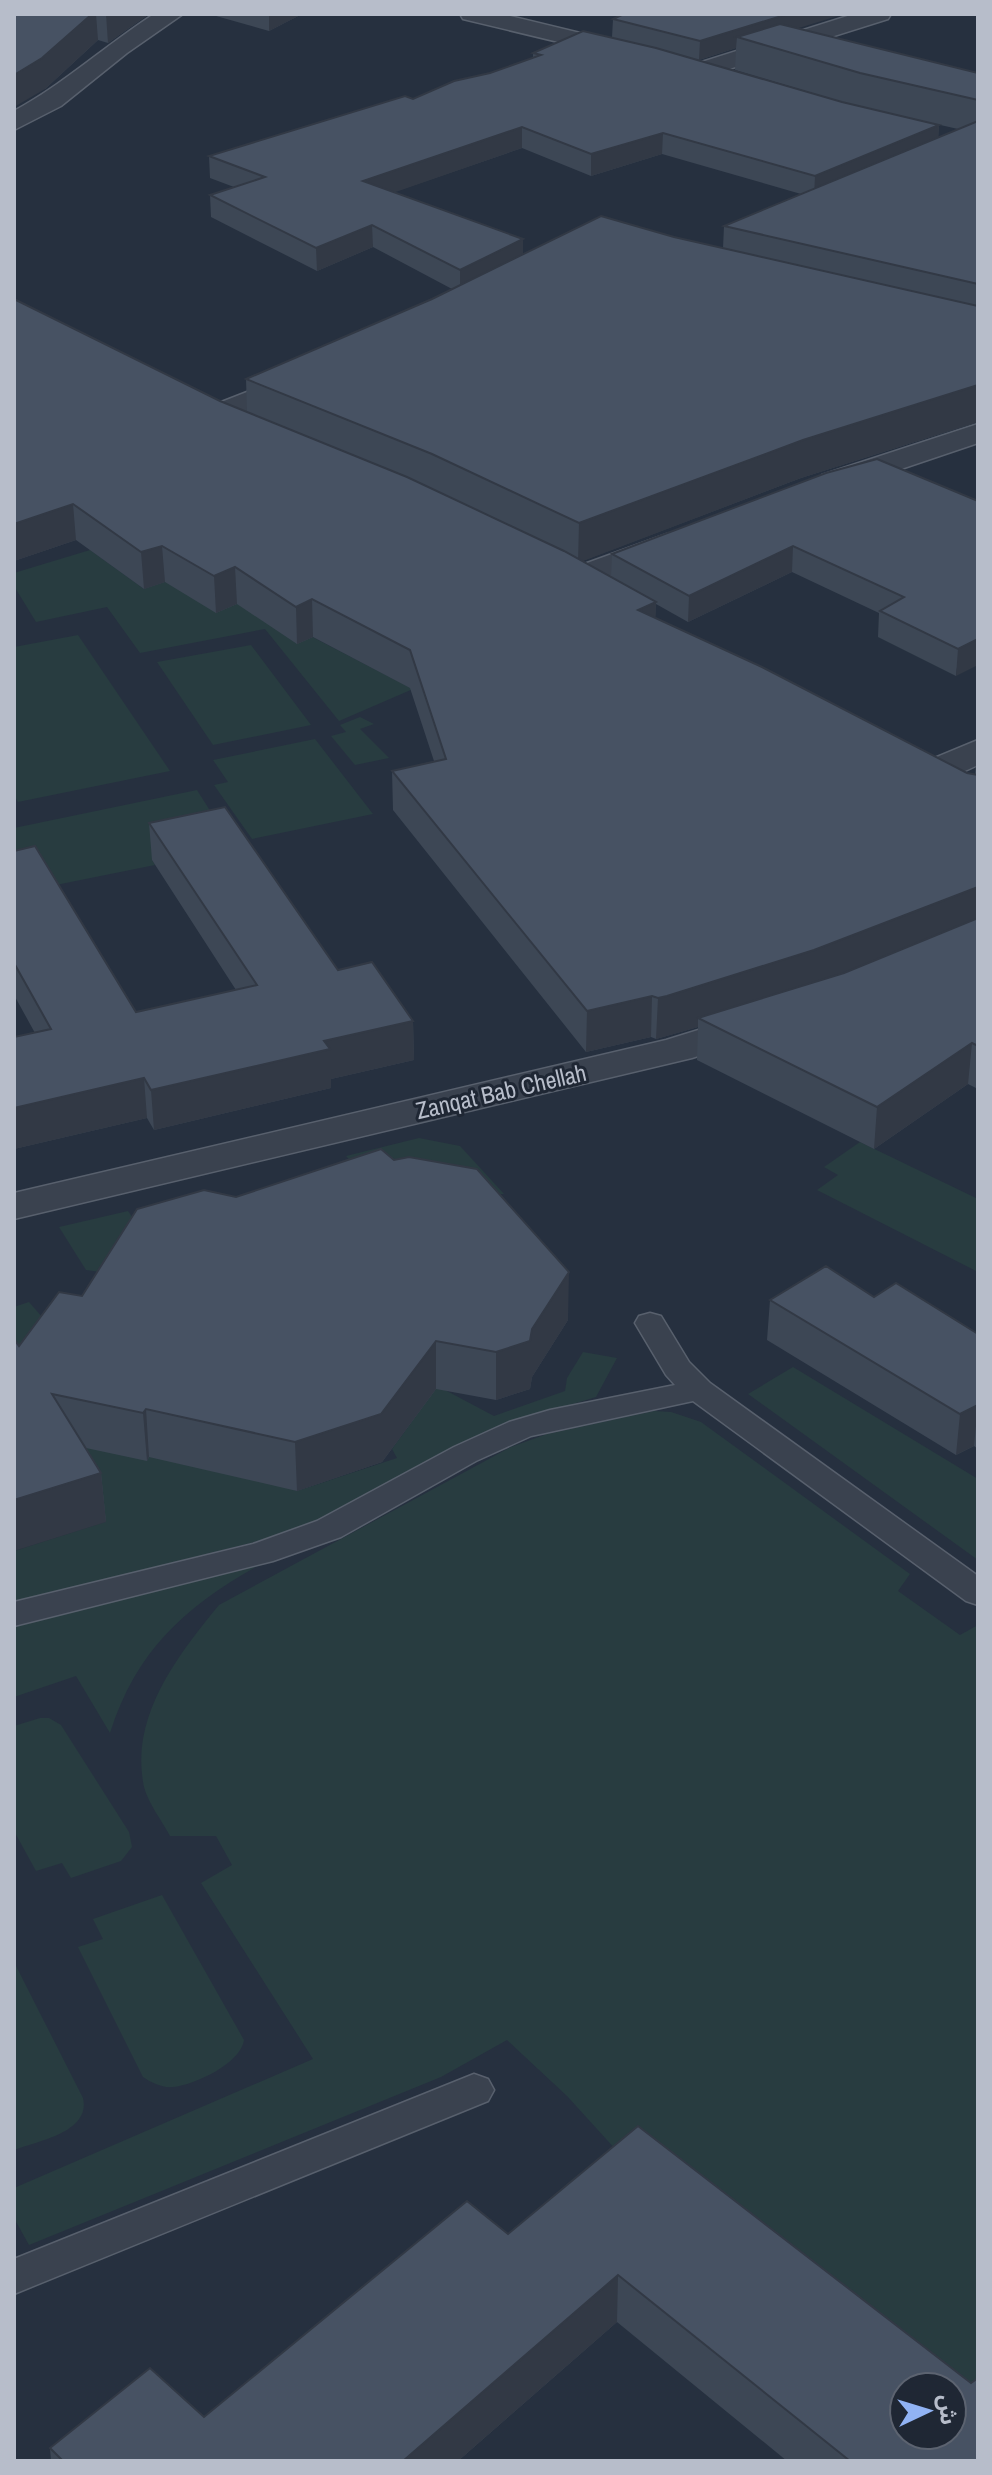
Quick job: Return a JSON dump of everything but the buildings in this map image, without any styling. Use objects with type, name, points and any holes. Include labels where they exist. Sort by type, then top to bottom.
[{"type":"street","points":[[14,122],[52,101],[118,48],[171,14]]},
{"type":"street","points":[[472,14],[669,61],[743,84]]},
{"type":"street","points":[[568,14],[669,61],[879,14]]},
{"type":"street","points":[[247,432],[203,408],[330,367]]},
{"type":"street","points":[[798,493],[978,433]]},
{"type":"street","points":[[618,601],[564,572],[695,533]]},
{"type":"street","points":[[965,794],[917,768],[978,751]]},
{"type":"street","name":"Zanqat Bab Chellah","points":[[14,1206],[678,1049],[796,1011]]},
{"type":"lane","points":[[650,1323],[677,1368],[699,1390],[978,1593]]},
{"type":"lane","points":[[14,1614],[261,1553],[329,1529],[465,1454],[520,1429],[550,1420],[699,1390]]},
{"type":"lane","points":[[14,2277],[474,2090]]},
{"type":"green space","points":[[90,550],[144,589],[165,582],[243,601],[413,689],[339,721],[265,629],[140,653],[107,607],[36,622],[14,586],[14,573]]},
{"type":"green space","points":[[78,635],[170,771],[18,802],[14,795],[14,647]]},
{"type":"green space","points":[[251,645],[311,725],[213,745],[157,662]]},
{"type":"green space","points":[[360,717],[374,724],[360,729],[389,758],[355,765],[331,736],[346,732],[340,725]]},
{"type":"green space","points":[[315,739],[373,814],[252,839],[214,785],[228,782],[213,760]]},
{"type":"green space","points":[[197,790],[231,844],[152,860],[155,865],[41,888],[14,889],[14,828]]},
{"type":"green space","points":[[419,1138],[460,1146],[504,1194],[382,1195],[346,1156]]},
{"type":"green space","points":[[860,1142],[978,1199],[978,1272],[817,1190],[838,1175],[824,1167]]},
{"type":"green space","points":[[128,1211],[156,1252],[129,1276],[86,1270],[59,1227]]},
{"type":"green space","points":[[29,1302],[42,1317],[14,1379],[14,1307]]},
{"type":"green space","points":[[583,1352],[617,1358],[596,1397],[511,1423],[459,1444],[328,1516],[279,1536],[14,1602],[14,1551],[105,1522],[14,1449],[155,1445],[297,1491],[397,1458],[392,1449],[418,1413],[400,1382],[445,1390],[494,1416],[565,1391],[567,1378]]},
{"type":"green space","points":[[793,1367],[978,1479],[978,1560],[748,1394]]},
{"type":"green space","points":[[654,1411],[671,1412],[701,1422],[910,1574],[898,1591],[960,1635],[978,1625],[978,2379],[968,2387],[968,2371],[928,2371],[637,2173],[567,2096],[507,2040],[441,2077],[29,2245],[14,2218],[14,2188],[313,2059],[201,1883],[232,1865],[216,1836],[170,1836],[144,1787],[141,1761],[144,1736],[150,1712],[173,1666],[219,1605],[511,1447],[547,1434]]},
{"type":"green space","points":[[261,1564],[210,1596],[168,1633],[134,1677],[110,1733],[76,1676],[14,1697],[14,1627]]},
{"type":"green space","points":[[49,1718],[61,1725],[129,1832],[132,1847],[121,1861],[71,1878],[62,1863],[36,1871],[14,1831],[14,1726]]},
{"type":"green space","points":[[162,1895],[244,2040],[235,2057],[216,2071],[173,2087],[157,2085],[143,2077],[78,1947],[103,1939],[93,1919]]},
{"type":"green space","points":[[14,1962],[83,2098],[83,2110],[71,2127],[48,2139],[14,2150]]}]
